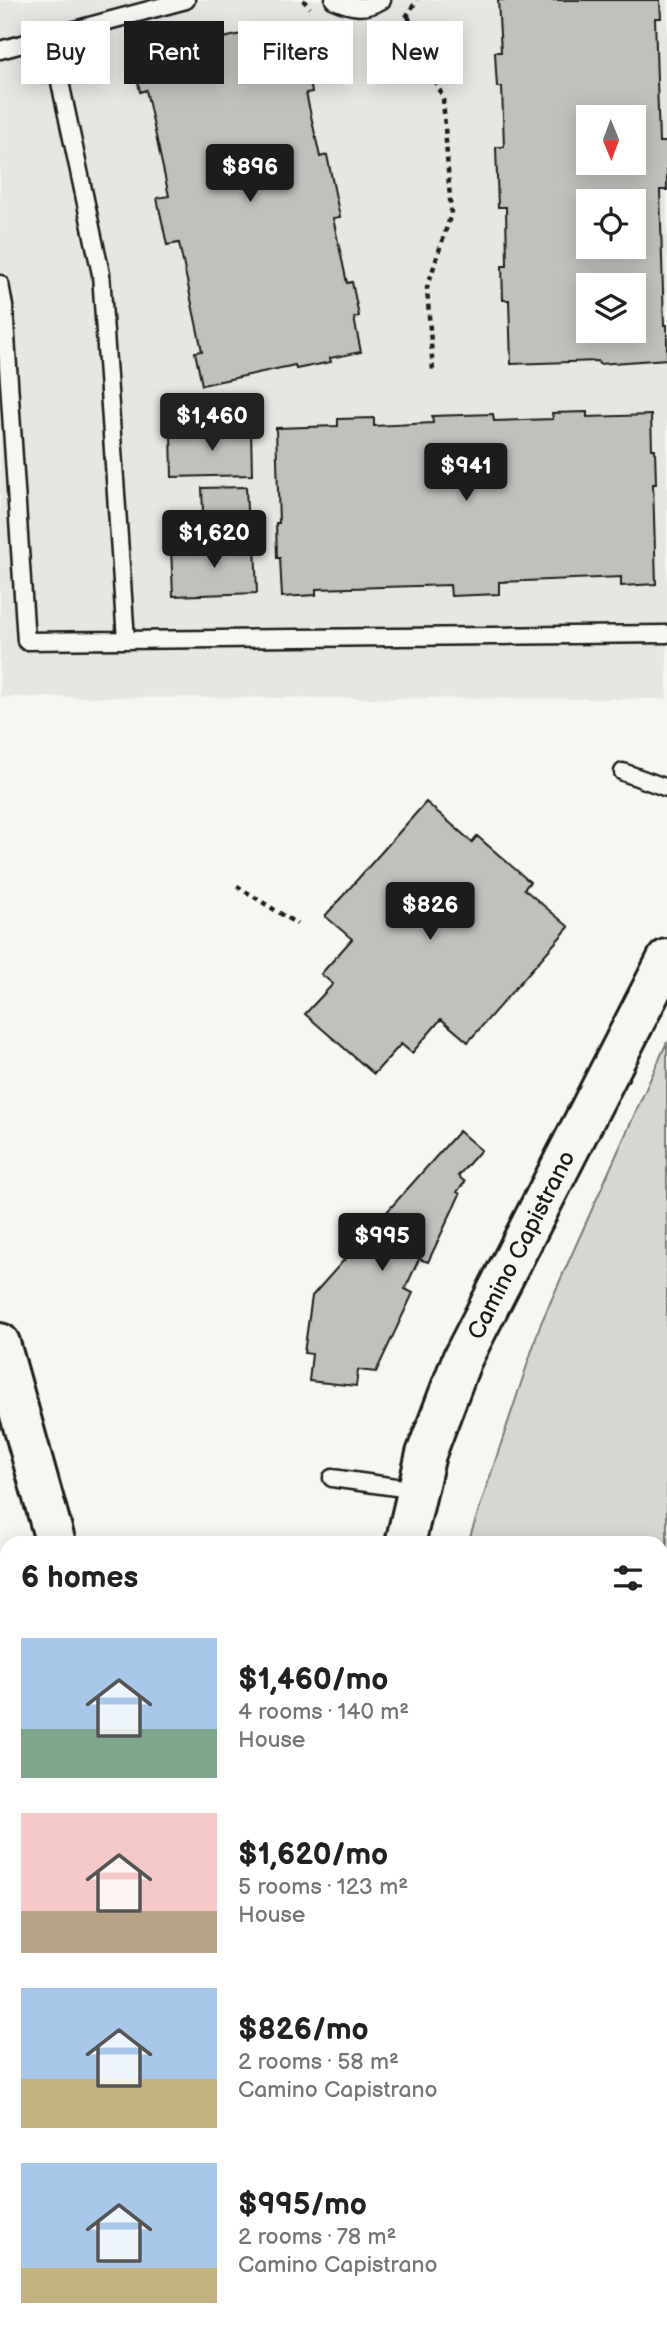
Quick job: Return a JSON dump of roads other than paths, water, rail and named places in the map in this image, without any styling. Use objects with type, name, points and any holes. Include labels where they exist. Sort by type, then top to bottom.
[{"type":"main road","name":"Camino Capistrano","points":[[407,1536],[426,1454],[462,1359],[667,959]]},
{"type":"main road","points":[[0,1343],[54,1536]]},
{"type":"lane","points":[[104,21],[186,0]]},
{"type":"lane","points":[[334,0],[351,8],[372,6],[382,0]]},
{"type":"lane","points":[[0,50],[21,44]]},
{"type":"lane","points":[[60,84],[101,274],[126,640]]},
{"type":"lane","points":[[0,284],[4,306],[26,641],[667,634]]},
{"type":"lane","points":[[623,772],[667,788]]},
{"type":"lane","points":[[332,1478],[417,1490]]}]
